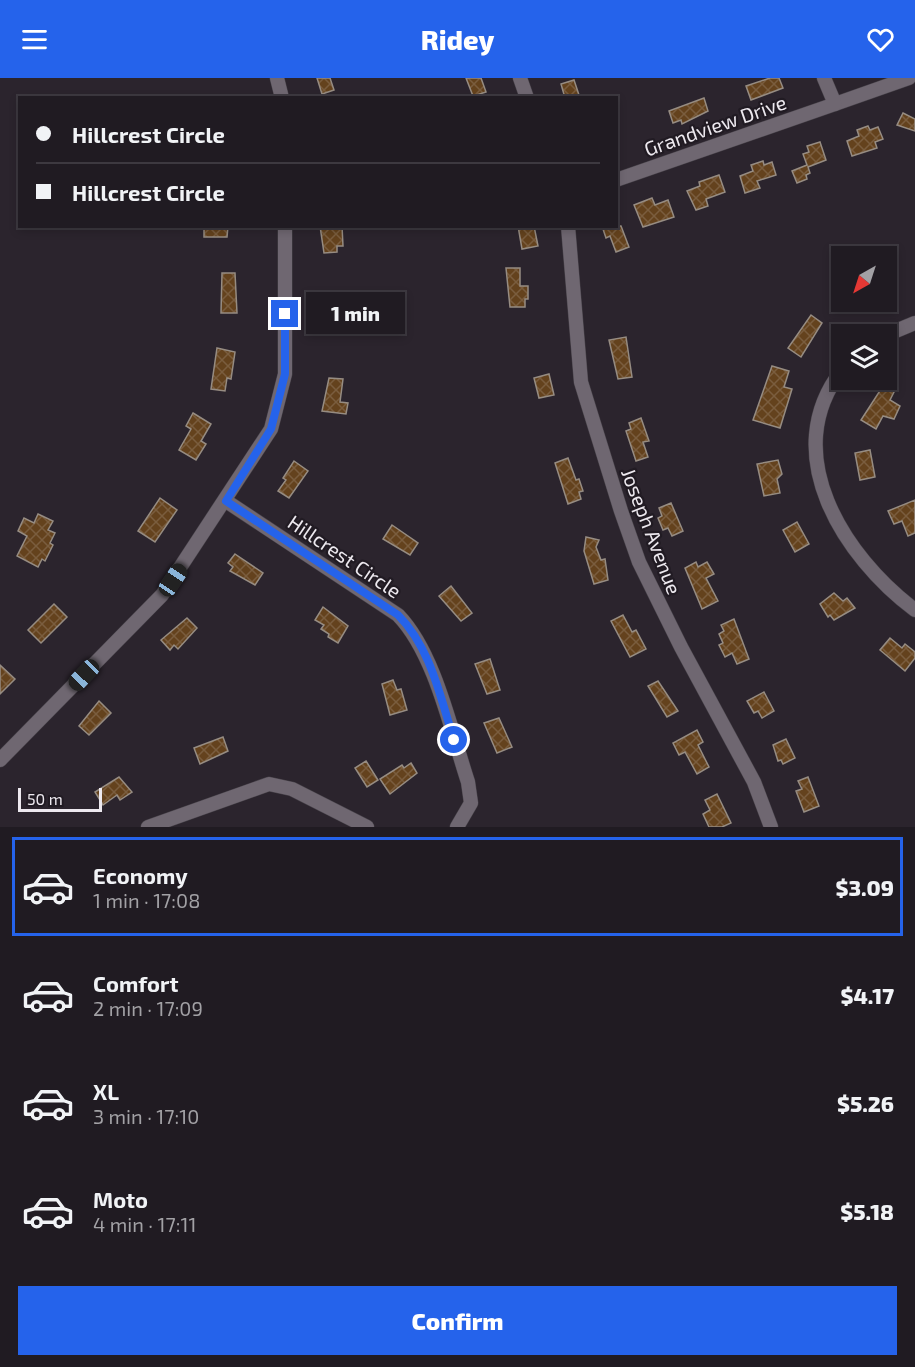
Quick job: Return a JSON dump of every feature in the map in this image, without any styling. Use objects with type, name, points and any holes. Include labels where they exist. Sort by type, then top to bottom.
[{"type":"street","points":[[277,78],[282,96]]},
{"type":"street","points":[[520,78],[526,96]]},
{"type":"street","points":[[824,78],[835,104]]},
{"type":"street","name":"Grandview Drive","points":[[618,179],[909,78]]},
{"type":"street","points":[[0,760],[162,595],[226,501],[271,429],[285,374],[285,228]]},
{"type":"street","name":"Joseph Avenue","points":[[568,228],[581,382],[621,512],[644,572],[754,782],[771,827]]},
{"type":"street","points":[[897,330],[915,323]]},
{"type":"street","points":[[831,388],[821,413],[817,456],[820,485],[833,517],[859,555],[915,610]]},
{"type":"street","name":"Hillcrest Circle","points":[[226,501],[398,615],[412,630],[426,654],[468,782],[471,803],[457,827]]},
{"type":"street","points":[[148,827],[269,784],[292,789],[367,827]]},
{"type":"building","points":[[317,78],[330,78],[334,90],[322,94]]},
{"type":"building","points":[[466,78],[481,78],[486,92],[473,96]]},
{"type":"building","points":[[770,78],[779,78],[783,88],[751,100],[746,86]]},
{"type":"building","points":[[574,80],[579,96],[564,96],[561,84]]},
{"type":"building","points":[[704,98],[708,111],[682,124],[681,120],[673,123],[669,111]]},
{"type":"building","points":[[903,113],[915,119],[915,131],[897,125]]},
{"type":"building","points":[[868,126],[870,130],[878,127],[883,139],[875,142],[877,148],[852,156],[847,141],[859,136],[857,130]]},
{"type":"building","points":[[820,142],[826,160],[808,167],[810,173],[806,175],[807,179],[797,183],[792,171],[807,165],[803,154],[809,152],[807,146]]},
{"type":"building","points":[[763,161],[764,165],[772,162],[776,175],[757,181],[760,188],[745,193],[740,176],[753,171],[751,165]]},
{"type":"building","points":[[719,175],[725,192],[706,199],[708,206],[696,210],[687,191],[700,186],[699,182]]},
{"type":"building","points":[[652,198],[655,205],[668,200],[674,217],[643,227],[634,205]]},
{"type":"building","points":[[621,226],[629,247],[616,252],[610,236],[606,238],[603,228]]},
{"type":"building","points":[[204,228],[228,228],[227,237],[204,237]]},
{"type":"building","points":[[320,228],[342,228],[343,246],[337,246],[337,252],[324,253]]},
{"type":"building","points":[[518,228],[534,228],[538,246],[522,249]]},
{"type":"building","points":[[506,268],[520,268],[520,286],[528,286],[528,299],[525,299],[525,307],[510,307]]},
{"type":"building","points":[[222,273],[235,273],[237,313],[221,313]]},
{"type":"building","points":[[316,300],[333,300],[333,329],[318,329]]},
{"type":"building","points":[[811,315],[822,323],[801,357],[788,348]]},
{"type":"building","points":[[626,337],[632,377],[618,379],[609,340]]},
{"type":"building","points":[[217,348],[235,352],[231,379],[227,378],[225,391],[211,389]]},
{"type":"building","points":[[772,366],[789,371],[784,387],[792,389],[780,428],[753,420]]},
{"type":"building","points":[[549,374],[554,395],[539,398],[534,378]]},
{"type":"building","points":[[329,378],[343,379],[340,402],[348,403],[346,414],[322,411]]},
{"type":"building","points":[[880,390],[894,392],[890,400],[900,406],[894,419],[883,416],[876,429],[861,420]]},
{"type":"building","points":[[193,413],[211,424],[201,441],[206,444],[196,460],[179,450],[191,429],[186,426]]},
{"type":"building","points":[[641,418],[649,441],[643,442],[648,457],[636,461],[626,431],[631,429],[629,423]]},
{"type":"building","points":[[870,450],[875,477],[860,480],[855,453]]},
{"type":"building","points":[[568,458],[576,480],[579,479],[583,491],[579,492],[581,499],[568,504],[555,463]]},
{"type":"building","points":[[778,460],[782,474],[777,479],[780,493],[764,496],[757,464]]},
{"type":"building","points":[[294,461],[308,471],[289,498],[278,491],[286,480],[283,478]]},
{"type":"building","points":[[160,498],[177,510],[155,542],[138,531]]},
{"type":"building","points":[[915,500],[915,533],[908,536],[902,521],[894,524],[888,511]]},
{"type":"building","points":[[671,503],[683,531],[672,536],[668,528],[663,530],[658,518],[662,516],[659,508]]},
{"type":"building","points":[[38,514],[53,521],[48,530],[55,533],[50,543],[53,545],[45,561],[42,559],[38,567],[17,556],[27,536],[18,531],[24,518],[34,523]]},
{"type":"building","points":[[797,522],[809,544],[795,552],[783,530]]},
{"type":"building","points":[[392,525],[418,543],[410,555],[383,539]]},
{"type":"building","points":[[586,537],[599,540],[596,547],[601,560],[605,559],[608,580],[594,584],[584,551]]},
{"type":"building","points":[[235,554],[263,573],[255,585],[230,571],[233,567],[228,563]]},
{"type":"building","points":[[696,562],[698,567],[707,562],[714,574],[706,578],[718,601],[702,609],[685,568]]},
{"type":"building","points":[[451,586],[472,613],[461,621],[439,596]]},
{"type":"building","points":[[834,593],[843,601],[847,598],[855,608],[834,620],[830,615],[828,617],[820,604]]},
{"type":"building","points":[[54,604],[67,617],[41,643],[28,630]]},
{"type":"building","points":[[323,607],[348,626],[338,643],[321,629],[324,625],[315,620]]},
{"type":"building","points":[[623,615],[632,632],[636,630],[646,649],[630,657],[611,621]]},
{"type":"building","points":[[187,618],[197,628],[178,649],[174,645],[170,650],[161,640]]},
{"type":"building","points":[[734,619],[749,659],[737,664],[732,653],[725,657],[719,645],[723,643],[719,634],[724,631],[721,625]]},
{"type":"building","points":[[890,638],[902,648],[905,644],[915,652],[915,658],[905,671],[880,650]]},
{"type":"building","points":[[490,659],[500,690],[487,694],[475,664]]},
{"type":"building","points":[[0,665],[15,679],[0,694]]},
{"type":"building","points":[[393,680],[397,690],[401,689],[407,710],[390,715],[382,684]]},
{"type":"building","points":[[658,681],[678,711],[667,717],[648,686]]},
{"type":"building","points":[[764,692],[774,711],[762,718],[758,711],[754,713],[747,701]]},
{"type":"building","points":[[99,701],[111,713],[89,735],[79,726]]},
{"type":"building","points":[[499,718],[512,747],[497,753],[484,723]]},
{"type":"building","points":[[697,730],[703,742],[698,745],[709,767],[697,774],[685,752],[679,755],[673,743]]},
{"type":"building","points":[[223,737],[228,751],[200,764],[194,748]]},
{"type":"building","points":[[786,739],[795,758],[783,764],[781,760],[778,761],[773,745]]},
{"type":"building","points":[[366,761],[378,780],[367,787],[355,768]]},
{"type":"building","points":[[411,763],[417,773],[390,794],[380,779],[402,765],[404,768]]},
{"type":"building","points":[[119,777],[132,792],[120,800],[117,795],[103,805],[95,792]]},
{"type":"building","points":[[808,777],[819,806],[804,812],[796,791],[802,789],[798,781]]},
{"type":"building","points":[[717,794],[731,823],[722,827],[709,827],[703,814],[710,810],[705,800]]},
{"type":"route","points":[[285,314],[285,374],[279,404],[271,429],[226,501],[398,615],[412,630],[426,654],[454,740]]}]
